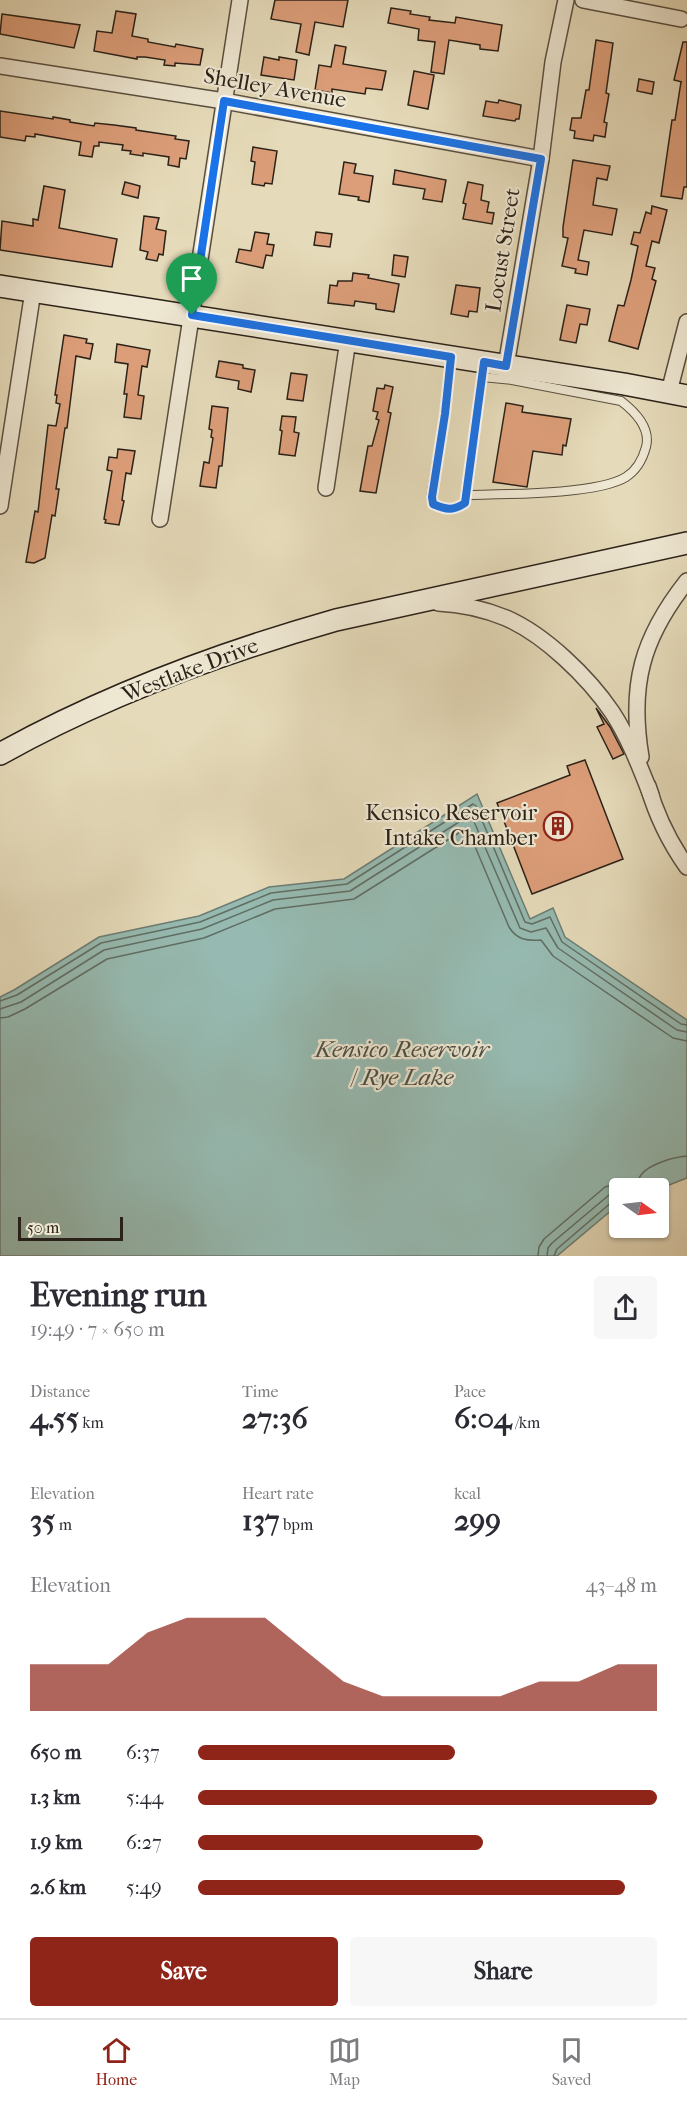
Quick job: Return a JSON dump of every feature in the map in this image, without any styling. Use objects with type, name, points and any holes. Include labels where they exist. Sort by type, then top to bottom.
[{"type":"street","points":[[160,519],[240,0]]},
{"type":"street","name":"Locust Street","points":[[506,366],[541,159],[553,62],[566,0]]},
{"type":"street","points":[[583,0],[681,19]]},
{"type":"street","name":"Shelley Avenue","points":[[0,66],[224,101],[541,159]]},
{"type":"street","points":[[0,286],[451,357],[483,370],[506,366],[678,394],[687,322]]},
{"type":"street","points":[[0,506],[33,291]]},
{"type":"street","points":[[326,488],[348,340]]},
{"type":"street","name":"Westlake Drive","points":[[0,754],[102,704],[194,666],[297,631],[687,543]]},
{"type":"street","name":"Westlake Drive","points":[[651,795],[637,733],[636,701],[640,670],[661,619],[687,581]]},
{"type":"street","name":"Westlake Drive","points":[[388,609],[432,603],[458,604],[483,610],[507,619],[532,633],[577,670],[611,712],[630,744],[676,851],[687,867]]},
{"type":"lane","points":[[451,357],[432,497],[433,504],[439,507],[455,509],[465,503],[466,495],[483,370],[512,380],[621,401],[635,412],[644,426],[647,443],[641,463],[627,477],[614,482],[552,492],[466,495]]},
{"type":"water","name":"Kensico Reservoir / Rye Lake","points":[[477,794],[530,919],[553,908],[565,937],[687,1020],[687,1178],[669,1185],[669,1178],[609,1178],[609,1212],[557,1256],[0,1256],[0,997],[99,937],[199,916],[269,887],[344,879]]},
{"type":"building","points":[[275,0],[348,0],[343,27],[315,22],[309,55],[296,52],[301,24],[271,19]]},
{"type":"building","points":[[391,8],[430,17],[429,20],[455,23],[456,17],[502,25],[498,51],[480,49],[480,45],[449,40],[444,74],[431,72],[435,42],[418,40],[419,29],[388,23]]},
{"type":"building","points":[[116,11],[136,14],[132,36],[148,39],[148,42],[175,47],[176,44],[203,49],[200,65],[175,63],[175,66],[164,65],[165,60],[145,57],[137,57],[137,59],[94,51],[97,31],[112,33]]},
{"type":"building","points":[[2,14],[80,25],[74,48],[0,34]]},
{"type":"building","points":[[596,40],[613,43],[606,93],[609,94],[604,122],[607,123],[605,137],[594,135],[593,141],[574,138],[575,131],[570,130],[572,118],[581,118],[586,90],[589,90]]},
{"type":"building","points":[[683,42],[687,42],[687,187],[684,187],[682,199],[661,196],[672,120],[675,120],[682,82],[674,80]]},
{"type":"building","points":[[335,45],[346,47],[343,64],[386,71],[382,90],[366,88],[365,94],[332,89],[332,93],[315,90],[319,65],[331,67]]},
{"type":"building","points":[[264,57],[297,60],[294,80],[261,75]]},
{"type":"building","points":[[414,71],[434,75],[428,109],[408,105]]},
{"type":"building","points":[[639,79],[654,82],[652,94],[637,91]]},
{"type":"building","points":[[499,100],[521,105],[519,119],[515,121],[483,116],[486,101],[498,103]]},
{"type":"building","points":[[0,111],[53,119],[53,117],[94,126],[95,123],[136,128],[136,130],[176,136],[175,139],[189,141],[186,159],[180,158],[179,167],[168,165],[169,157],[143,153],[143,156],[130,154],[131,151],[122,150],[123,145],[99,142],[99,146],[94,146],[92,157],[79,155],[81,142],[35,134],[35,137],[26,136],[25,141],[0,137]]},
{"type":"building","points":[[253,147],[277,151],[272,184],[265,183],[264,186],[252,184],[255,162],[251,161]]},
{"type":"building","points":[[573,160],[610,166],[607,180],[597,178],[593,205],[617,209],[612,235],[584,230],[578,260],[589,262],[587,275],[575,273],[576,269],[562,266],[568,238],[563,237],[563,227]]},
{"type":"building","points":[[344,162],[356,164],[354,173],[373,176],[369,202],[358,200],[359,197],[339,194]]},
{"type":"building","points":[[395,170],[446,180],[442,202],[423,199],[425,189],[393,184]]},
{"type":"building","points":[[125,182],[140,186],[138,198],[122,194]]},
{"type":"building","points":[[468,182],[483,185],[481,200],[489,202],[487,212],[494,213],[492,224],[463,219],[466,204],[463,203]]},
{"type":"building","points":[[44,186],[65,190],[59,228],[117,239],[112,267],[0,250],[2,221],[33,226],[33,219],[38,220]]},
{"type":"building","points":[[652,206],[667,210],[659,243],[652,241],[646,266],[655,268],[652,279],[656,281],[638,349],[609,341],[618,305],[624,306],[631,280],[638,246],[631,244],[634,232],[640,233],[646,212],[651,214]]},
{"type":"building","points":[[144,216],[159,218],[156,229],[166,231],[163,255],[159,254],[157,261],[146,259],[148,252],[140,250]]},
{"type":"building","points":[[255,232],[269,234],[267,244],[274,245],[272,256],[266,255],[263,268],[236,262],[239,249],[251,251]]},
{"type":"building","points":[[316,232],[332,234],[330,247],[314,245]]},
{"type":"building","points":[[394,255],[408,257],[405,277],[392,275]]},
{"type":"building","points":[[353,273],[399,284],[394,312],[376,309],[376,304],[355,301],[354,306],[328,303],[330,285],[337,286],[338,281],[352,281]]},
{"type":"building","points":[[456,285],[480,288],[477,312],[469,311],[468,317],[451,314]]},
{"type":"building","points":[[567,305],[590,309],[587,325],[580,324],[576,343],[560,340]]},
{"type":"building","points":[[64,335],[87,339],[86,343],[93,344],[90,359],[76,356],[67,428],[65,428],[56,489],[59,489],[55,516],[52,515],[45,558],[34,563],[26,562],[35,511],[38,512],[48,425],[56,426],[60,404],[56,403],[57,395],[55,395]]},
{"type":"building","points":[[117,344],[150,350],[147,367],[142,366],[138,395],[144,396],[141,419],[124,417],[128,364],[115,362]]},
{"type":"building","points":[[219,361],[243,365],[243,368],[255,370],[251,392],[238,389],[239,381],[216,377]]},
{"type":"building","points":[[291,373],[307,375],[303,401],[287,399]]},
{"type":"building","points":[[385,385],[393,387],[388,412],[391,413],[376,493],[360,491],[368,446],[372,446],[379,420],[376,419],[378,412],[373,411],[377,388],[384,389]]},
{"type":"building","points":[[506,403],[523,406],[522,412],[571,419],[562,455],[533,451],[527,487],[493,482]]},
{"type":"building","points":[[212,406],[228,408],[222,466],[219,466],[216,488],[200,486],[204,462],[209,463],[213,438],[211,437],[212,430],[209,429]]},
{"type":"building","points":[[282,416],[296,417],[294,432],[299,433],[295,456],[279,454]]},
{"type":"building","points":[[118,449],[135,451],[131,474],[126,473],[119,525],[105,523],[104,519],[112,471],[107,470],[109,457],[117,458]]},
{"type":"building","points":[[596,708],[610,727],[624,754],[613,759],[597,727],[604,724]]},
{"type":"building","name":"Kensico Reservoir Intake Chamber","points":[[585,760],[623,859],[532,894],[497,803],[570,775],[567,766]]},
{"type":"place","name":"Kensico Reservoir Intake Chamber","points":[[558,826]]},
{"type":"route","points":[[224,101],[541,159],[506,366],[484,362],[465,503],[455,509],[445,509],[433,504],[432,497],[451,357],[192,315],[224,101]]}]
